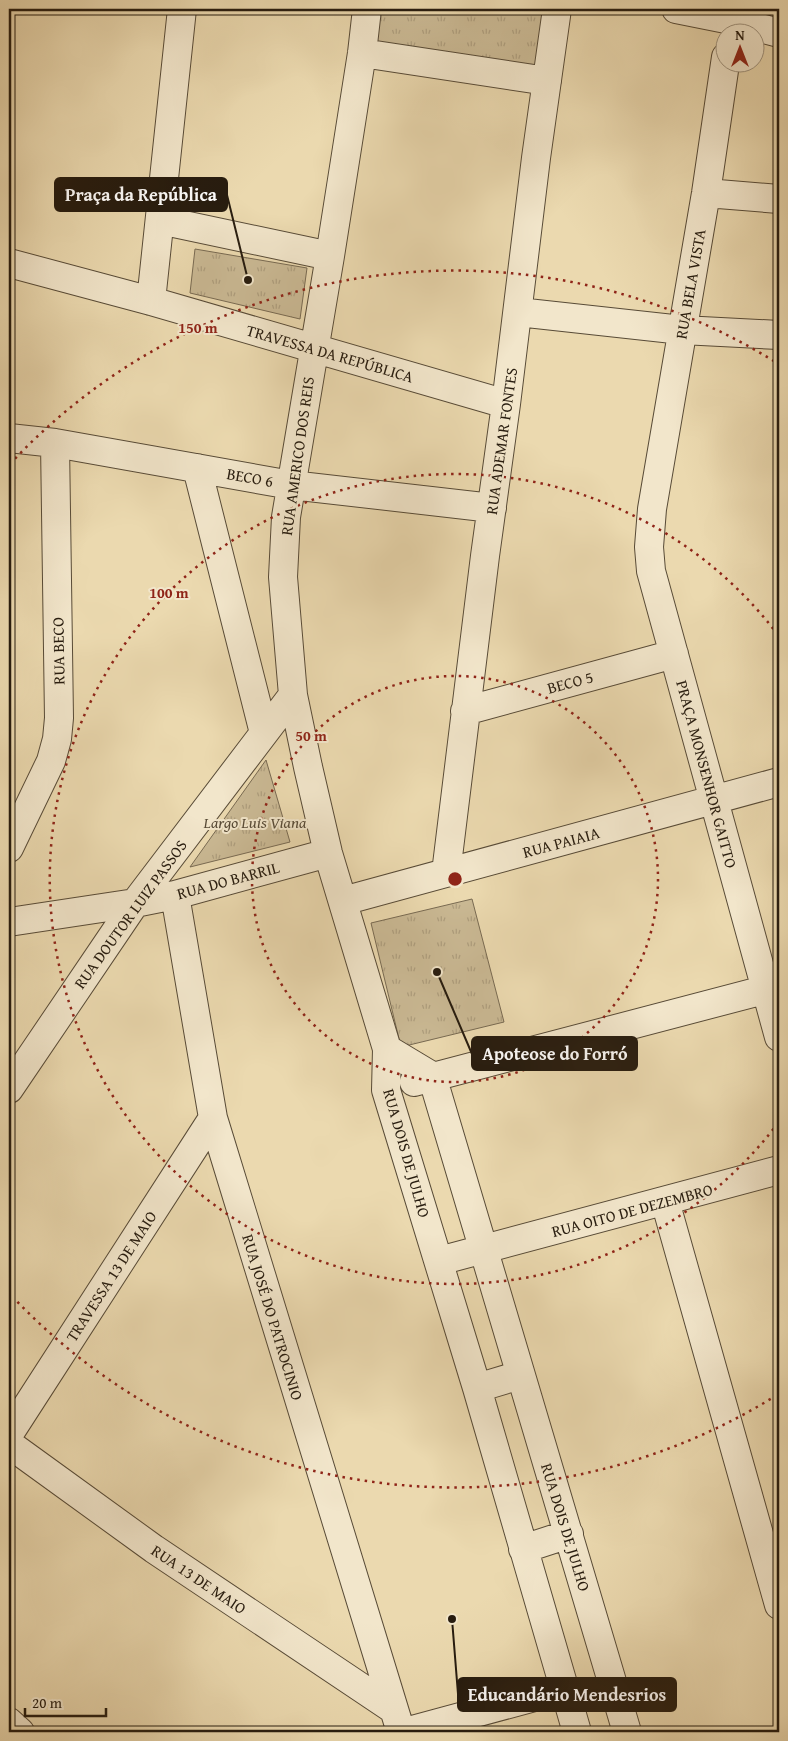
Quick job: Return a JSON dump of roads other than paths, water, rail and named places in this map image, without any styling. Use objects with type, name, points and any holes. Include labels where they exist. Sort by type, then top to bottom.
[{"type":"street","points":[[151,301],[182,9]]},
{"type":"street","name":"RUA AMERICO DOS REIS","points":[[343,900],[328,854],[293,695],[283,577],[286,517],[330,256],[362,53],[367,9]]},
{"type":"street","name":"RUA ADEMAR FONTES","points":[[446,873],[465,710],[557,9]]},
{"type":"street","points":[[676,9],[731,20],[779,33]]},
{"type":"street","points":[[362,53],[547,81]]},
{"type":"street","name":"RUA BELA VISTA","points":[[652,509],[706,193],[724,72]]},
{"type":"street","points":[[706,193],[779,199]]},
{"type":"street","points":[[160,220],[330,256]]},
{"type":"street","name":"TRAVESSA DA REPÚBLICA","points":[[9,263],[151,301],[506,404]]},
{"type":"street","points":[[518,312],[682,330],[779,335]]},
{"type":"street","name":"BECO 6","points":[[9,438],[55,443],[291,485],[492,508]]},
{"type":"street","name":"RUA BECO","points":[[9,848],[51,761],[57,739],[59,718],[55,443]]},
{"type":"street","points":[[197,468],[264,733]]},
{"type":"street","name":"PRAÇA MONSENHOR GAITTO","points":[[652,509],[649,547],[651,571],[713,800],[773,988],[779,1037]]},
{"type":"street","name":"BECO 5","points":[[465,710],[674,654]]},
{"type":"street","name":"RUA DOUTOR LUIZ PASSOS","points":[[9,1089],[135,903],[293,695]]},
{"type":"street","name":"RUA PAIAIA","points":[[343,900],[779,782]]},
{"type":"street","name":"RUA DO BARRIL","points":[[9,922],[175,895],[328,854]]},
{"type":"street","name":"RUA JOSÉ DO PATROCINIO","points":[[175,895],[213,1118],[399,1724]]},
{"type":"street","points":[[343,900],[387,1049],[432,1076]]},
{"type":"street","points":[[386,1090],[432,1076],[773,988]]},
{"type":"street","name":"RUA DOIS DE JULHO","points":[[387,1049],[386,1090],[477,1388],[577,1732]]},
{"type":"street","name":"RUA DOIS DE JULHO","points":[[432,1076],[628,1732]]},
{"type":"street","name":"TRAVESSA 13 DE MAIO","points":[[9,1434],[213,1118]]},
{"type":"street","name":"RUA OITO DE DEZEMBRO","points":[[439,1261],[779,1170]]},
{"type":"street","points":[[665,1201],[779,1605]]},
{"type":"street","points":[[477,1388],[520,1374]]},
{"type":"street","name":"RUA 13 DE MAIO","points":[[9,1444],[399,1724]]},
{"type":"street","points":[[523,1549],[569,1534]]},
{"type":"street","points":[[399,1724],[564,1689]]},
{"type":"street","points":[[9,1722],[20,1732]]},
{"type":"place","name":"Praça da República","points":[[248,280]]},
{"type":"place","name":"Apoteose do Forró","points":[[437,972]]},
{"type":"place","name":"Educandário Mendesrios","points":[[452,1619]]},
{"type":"park label","name":"Largo Luis Viana","points":[[255,822]]}]
